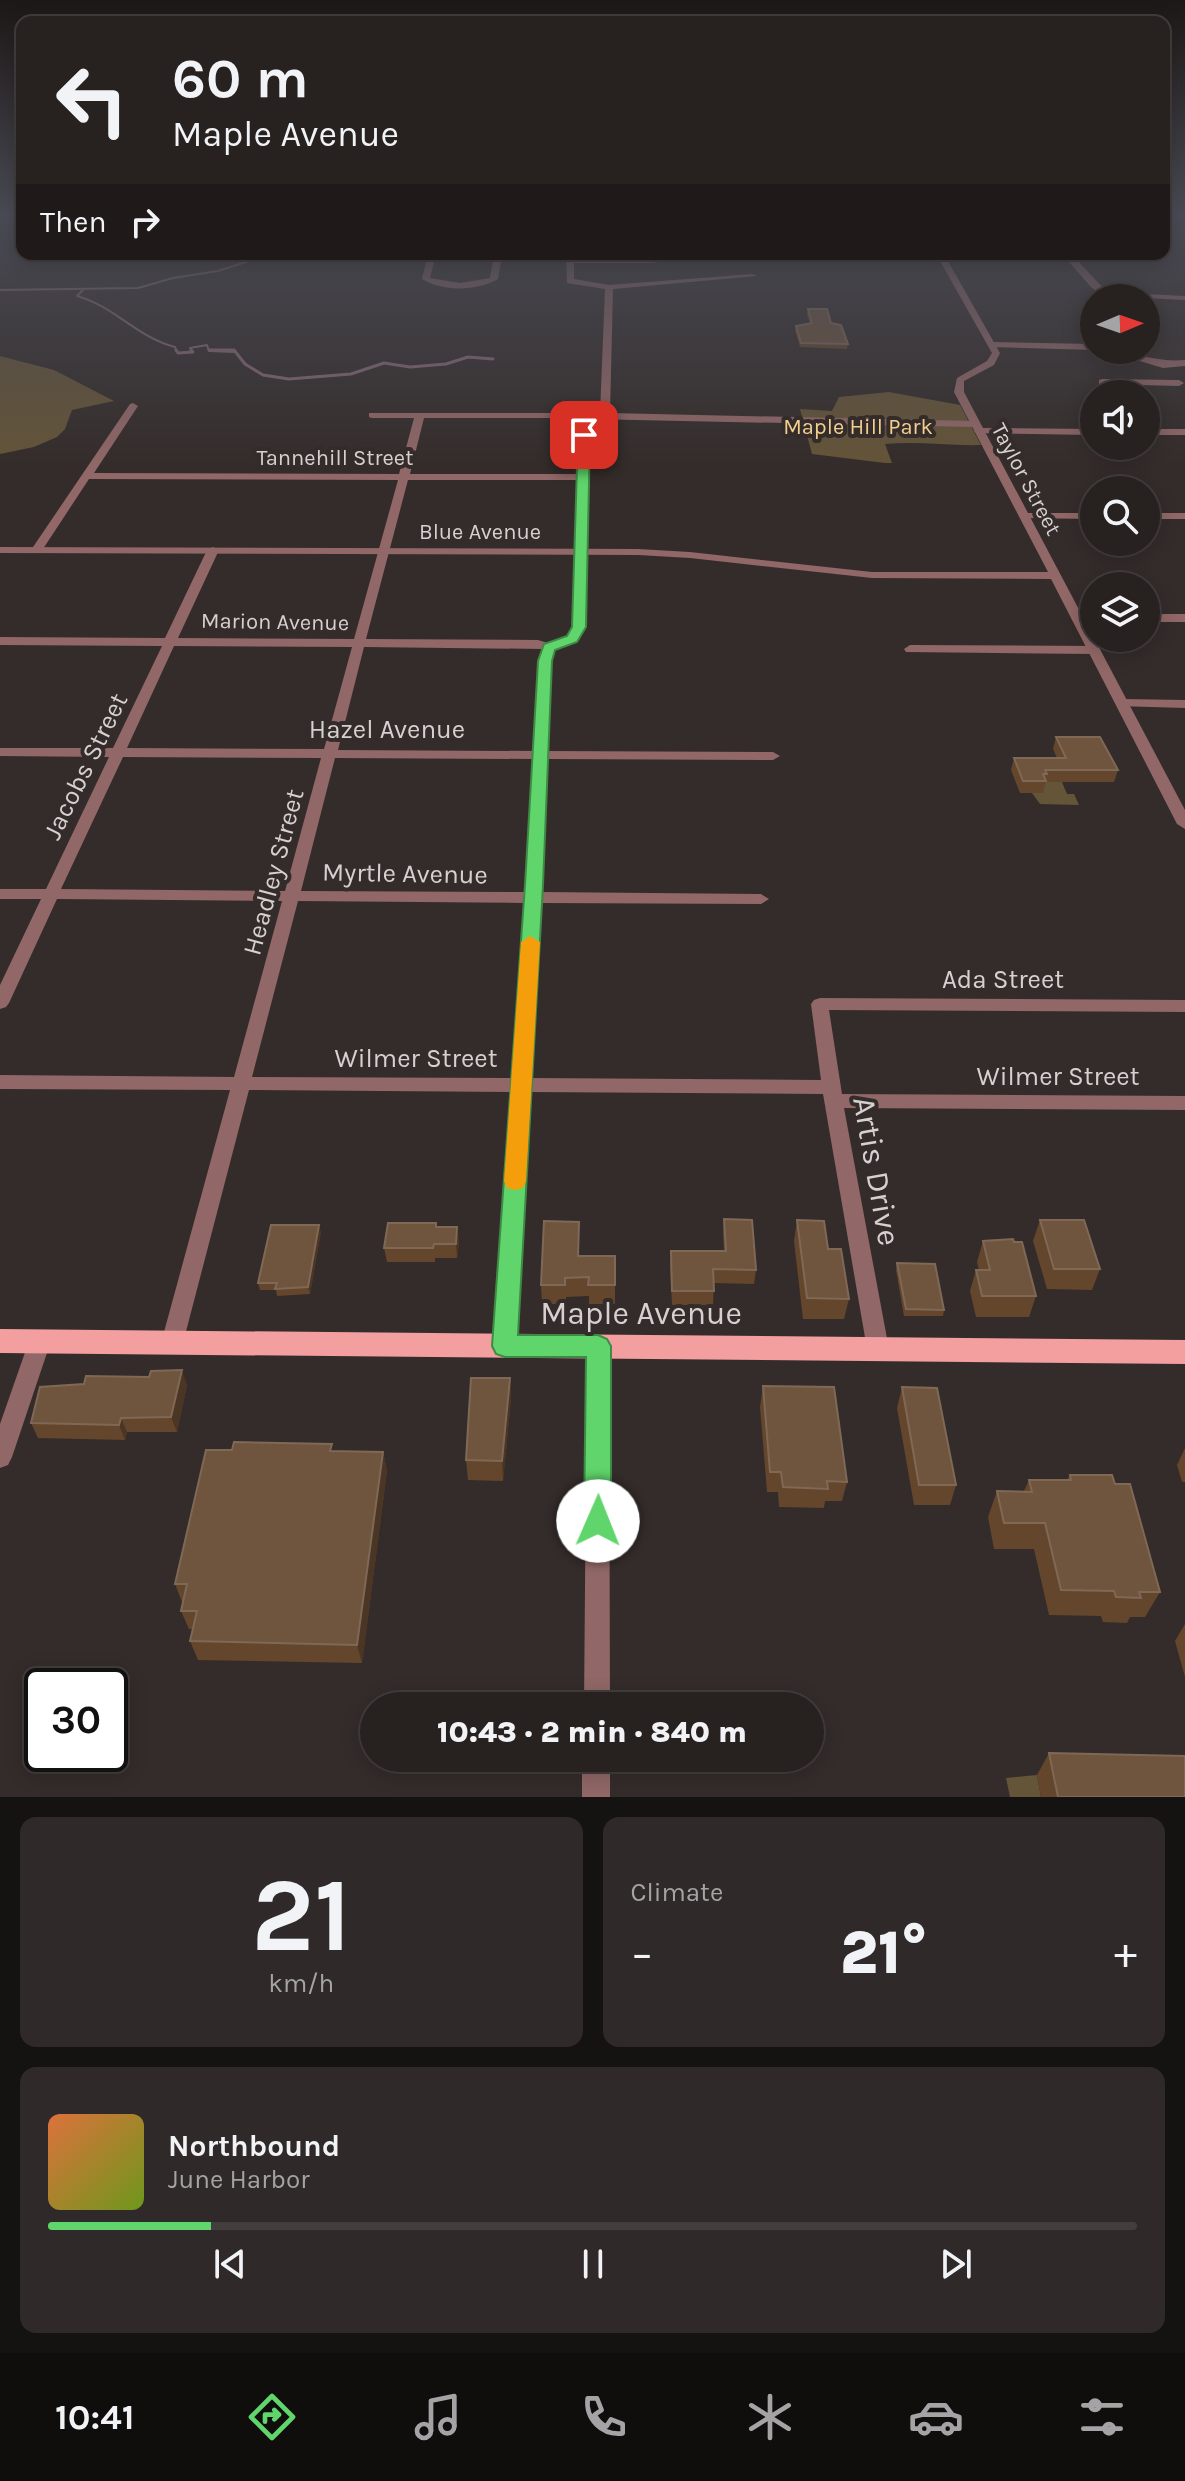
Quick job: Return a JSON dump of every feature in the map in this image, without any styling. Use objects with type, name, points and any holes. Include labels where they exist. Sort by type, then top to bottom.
[{"type":"main road","name":"Maple Avenue","points":[[0,1341],[1185,1352]]},
{"type":"street","points":[[605,415],[609,300]]},
{"type":"street","points":[[967,300],[993,345],[1080,347]]},
{"type":"street","name":"Taylor Street","points":[[993,345],[995,359],[958,384],[959,392],[1080,624]]},
{"type":"street","points":[[1159,364],[1185,363]]},
{"type":"street","points":[[1163,365],[1181,385]]},
{"type":"street","points":[[1160,384],[1181,385]]},
{"type":"street","points":[[37,550],[133,406]]},
{"type":"street","points":[[372,415],[605,415],[1080,432]]},
{"type":"street","name":"Headley Street","points":[[172,1343],[420,415]]},
{"type":"street","points":[[505,1346],[545,661],[549,647],[572,639],[579,627],[584,415]]},
{"type":"street","points":[[1160,432],[1185,432]]},
{"type":"street","name":"Tannehill Street","points":[[88,476],[583,477]]},
{"type":"street","points":[[1026,516],[1080,516]]},
{"type":"street","points":[[1160,516],[1185,516]]},
{"type":"street","name":"Blue Avenue","points":[[0,550],[580,552],[690,555],[863,575],[1055,576]]},
{"type":"street","name":"Jacobs Street","points":[[0,1003],[213,550]]},
{"type":"street","points":[[1160,618],[1185,618]]},
{"type":"street","name":"Marion Avenue","points":[[0,641],[361,642],[538,644],[549,647]]},
{"type":"street","points":[[910,649],[1080,650]]},
{"type":"street","name":"Taylor Street","points":[[1095,652],[1184,820]]},
{"type":"street","points":[[1122,703],[1185,704]]},
{"type":"street","name":"Hazel Avenue","points":[[0,752],[773,756]]},
{"type":"street","name":"Myrtle Avenue","points":[[0,894],[761,899]]},
{"type":"street","name":"Ada Street","points":[[820,1004],[1185,1006]]},
{"type":"street","name":"Artis Drive","points":[[820,1004],[878,1349]]},
{"type":"street","name":"Wilmer Street","points":[[0,1082],[521,1085],[1185,1103]]},
{"type":"street","points":[[0,1457],[40,1341]]},
{"type":"street","points":[[597,1692],[598,1346]]},
{"type":"street","points":[[596,1772],[596,1797]]},
{"type":"green space","points":[[0,356],[54,370],[114,401],[72,410],[65,429],[57,437],[34,447],[0,454]]},
{"type":"green space","name":"Maple Hill Park","points":[[889,392],[960,405],[981,445],[885,444],[892,463],[812,454],[800,409],[832,411],[839,397]]},
{"type":"green space","points":[[1042,782],[1062,782],[1067,794],[1074,794],[1079,805],[1040,804],[1032,793],[1043,793]]},
{"type":"green space","points":[[1037,1775],[1041,1797],[1010,1797],[1006,1778]]},
{"type":"building","points":[[808,309],[827,309],[831,323],[841,325],[848,344],[801,343],[796,326],[812,323]]},
{"type":"building","points":[[1056,737],[1100,737],[1118,770],[1045,770],[1046,781],[1023,781],[1014,758],[1066,758]]},
{"type":"building","points":[[724,1219],[752,1220],[756,1270],[713,1269],[714,1291],[672,1291],[671,1251],[726,1251]]},
{"type":"building","points":[[797,1220],[824,1221],[828,1249],[841,1249],[849,1299],[807,1298]]},
{"type":"building","points":[[1040,1220],[1084,1220],[1100,1269],[1054,1269]]},
{"type":"building","points":[[544,1221],[579,1222],[578,1256],[615,1256],[615,1285],[588,1285],[589,1277],[565,1278],[565,1285],[541,1285]]},
{"type":"building","points":[[388,1223],[436,1223],[436,1227],[457,1227],[456,1244],[434,1244],[433,1248],[384,1248]]},
{"type":"building","points":[[271,1225],[319,1225],[308,1287],[275,1289],[277,1283],[258,1283]]},
{"type":"building","points":[[1013,1239],[1014,1242],[1022,1242],[1036,1296],[982,1296],[976,1270],[990,1270],[983,1241]]},
{"type":"building","points":[[897,1263],[935,1264],[944,1310],[906,1309]]},
{"type":"building","points":[[182,1370],[171,1417],[121,1418],[119,1425],[31,1423],[40,1387],[84,1384],[86,1376],[149,1377],[151,1371]]},
{"type":"building","points":[[471,1378],[510,1378],[502,1461],[466,1460]]},
{"type":"building","points":[[763,1386],[834,1387],[847,1482],[827,1481],[828,1489],[783,1487],[781,1472],[770,1472]]},
{"type":"building","points":[[902,1387],[937,1388],[956,1485],[919,1485]]},
{"type":"building","points":[[234,1442],[332,1444],[330,1451],[383,1452],[357,1645],[190,1641],[197,1611],[181,1611],[187,1584],[175,1584],[206,1450],[232,1450]]},
{"type":"building","points":[[1070,1475],[1112,1475],[1115,1484],[1130,1484],[1160,1592],[1139,1592],[1141,1598],[1116,1597],[1114,1591],[1061,1590],[1045,1523],[1004,1523],[997,1491],[1032,1492],[1029,1480],[1071,1480]]},
{"type":"building","points":[[1049,1753],[1185,1756],[1185,1797],[1058,1797]]},
{"type":"waterway","points":[[87,300],[149,337],[175,347],[176,351]]},
{"type":"waterway","points":[[193,352],[190,348],[207,345],[209,351],[235,352]]},
{"type":"waterway","points":[[209,350],[234,350],[245,364],[263,375],[289,379],[351,374],[384,363],[410,367],[446,364],[468,357],[493,359]]},
{"type":"waterway","points":[[176,351],[193,352]]},
{"type":"slow traffic","points":[[515,1181],[530,942]]},
{"type":"route","points":[[584,435],[579,627],[572,639],[549,647],[545,661],[505,1346],[598,1346],[598,1521]]}]
